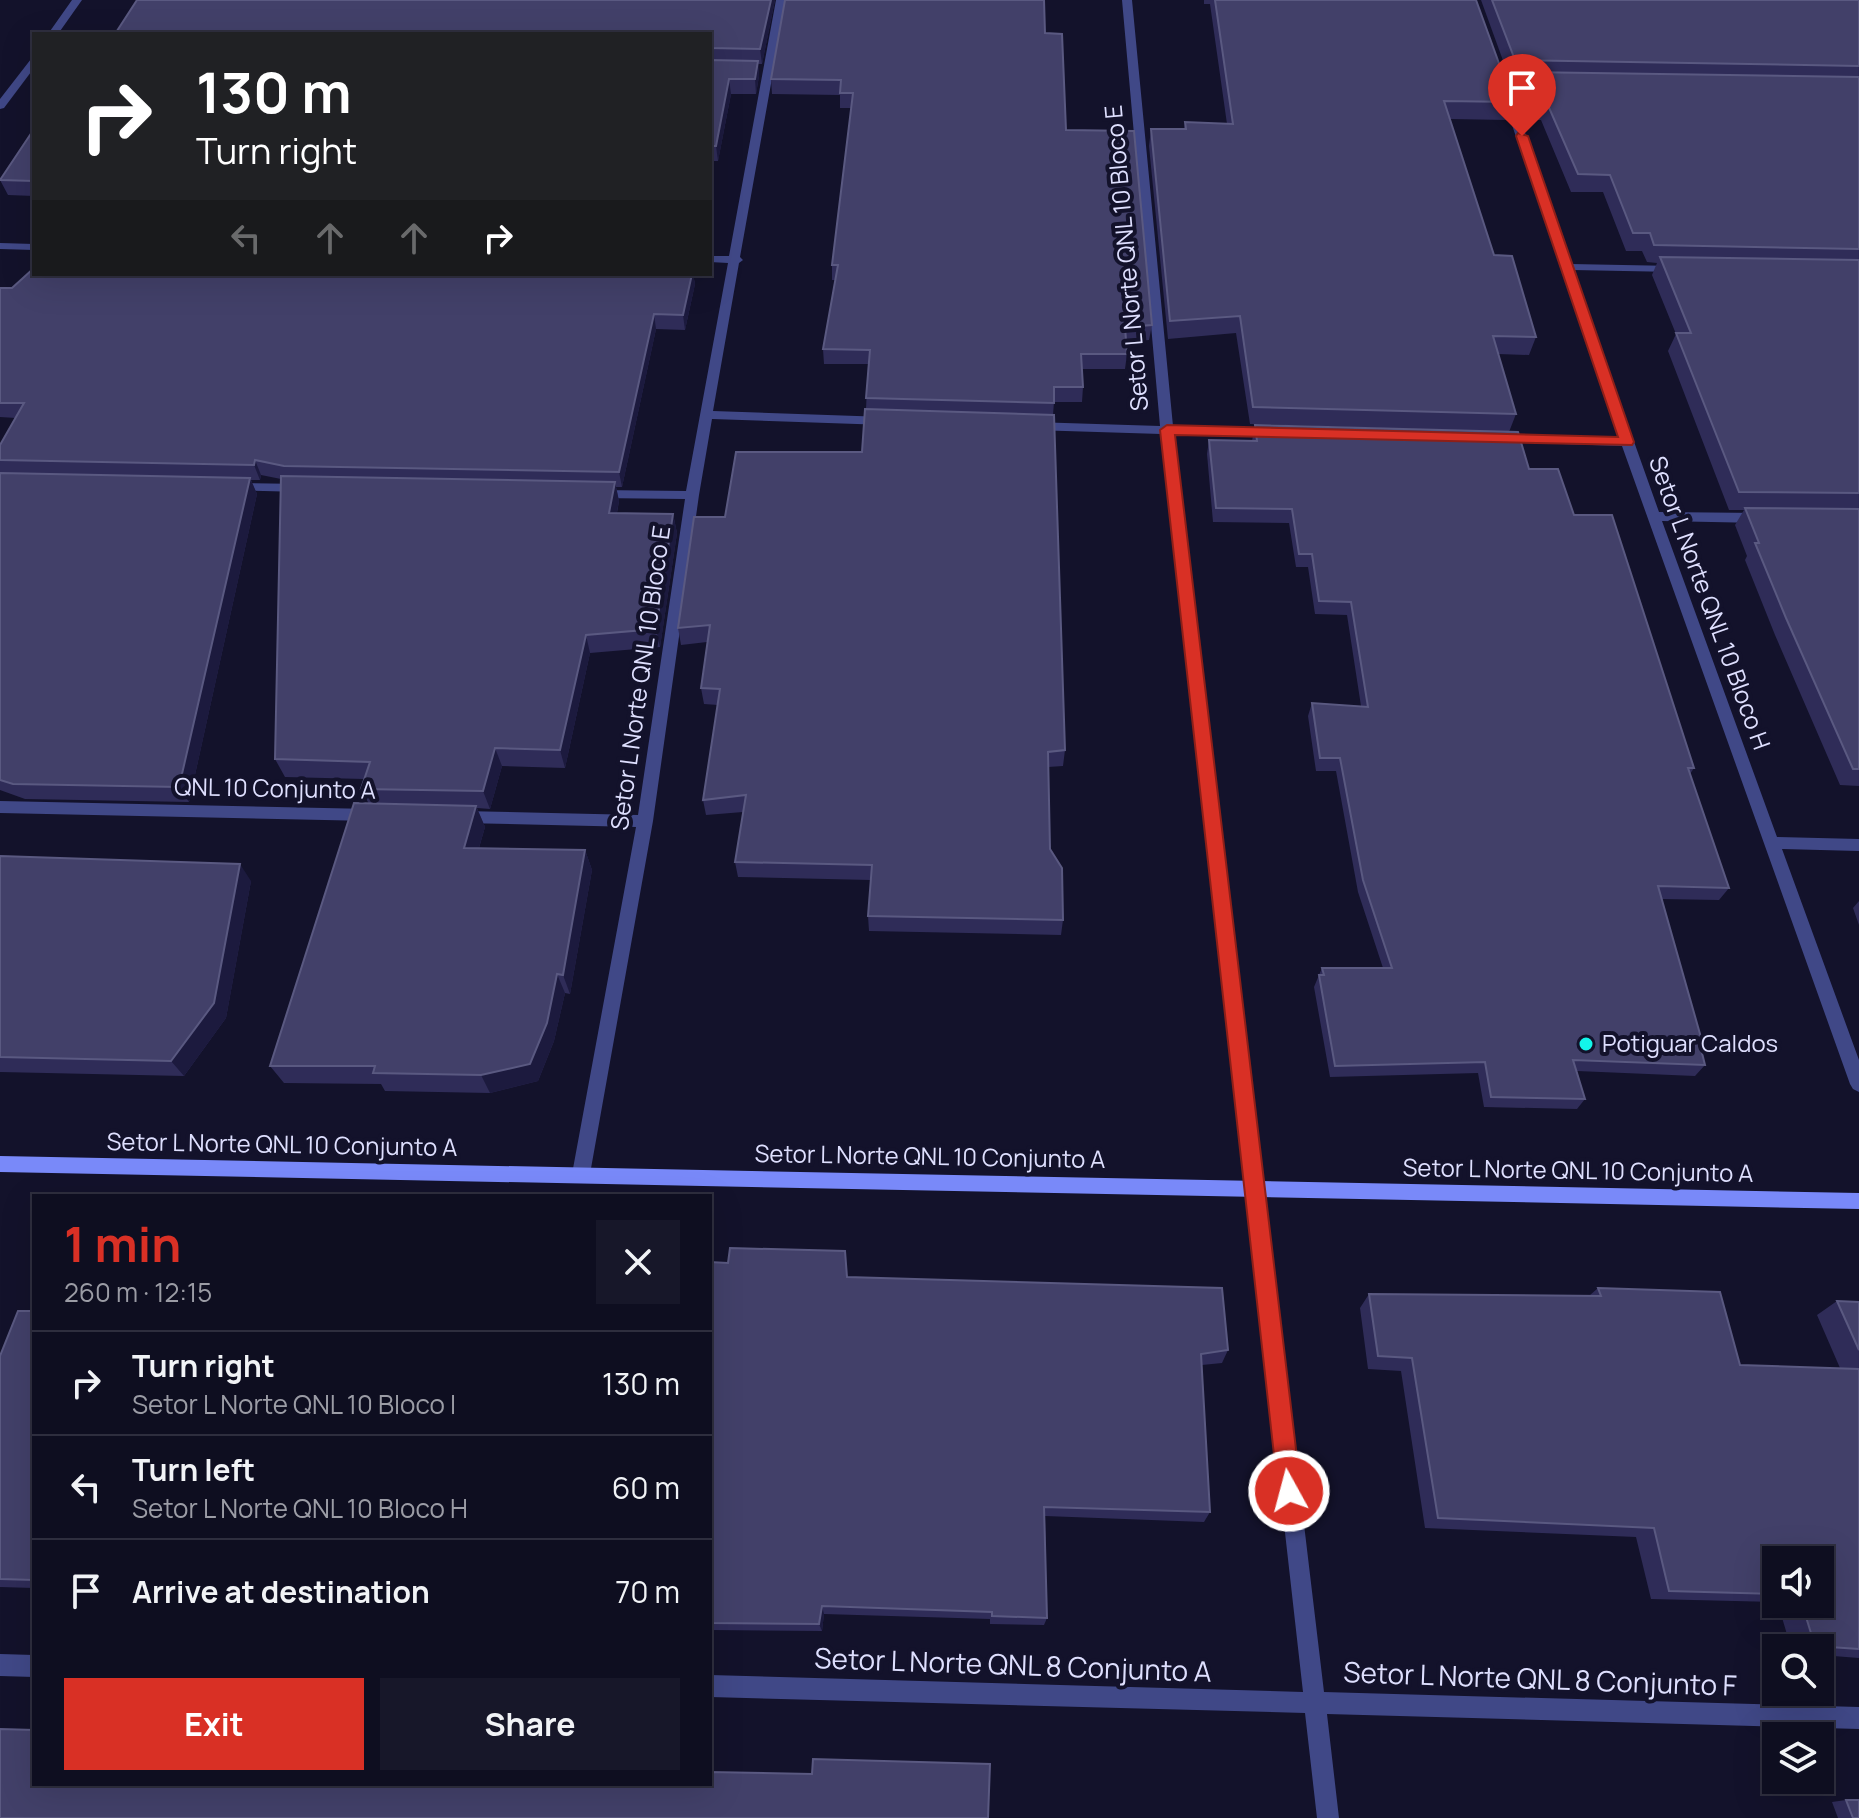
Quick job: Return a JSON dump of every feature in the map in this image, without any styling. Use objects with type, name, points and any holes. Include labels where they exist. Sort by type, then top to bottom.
[{"type":"main road","name":"Setor L Norte QNL 10 Conjunto A","points":[[0,1164],[1859,1201]]},
{"type":"street","points":[[54,32],[77,0]]},
{"type":"street","name":"Setor L Norte QNL 10 Bloco E","points":[[581,1174],[645,821],[692,495],[737,260],[762,70],[781,0]]},
{"type":"street","name":"Setor L Norte QNL 10 Bloco E","points":[[1127,0],[1167,430],[1328,1818]]},
{"type":"street","points":[[0,106],[32,64]]},
{"type":"street","name":"Setor L Norte QNL 10 Bloco H","points":[[1519,83],[1501,76],[1627,442],[1859,1084]]},
{"type":"street","points":[[0,246],[32,247]]},
{"type":"street","points":[[712,259],[737,260]]},
{"type":"street","points":[[1569,267],[1691,269]]},
{"type":"street","points":[[707,415],[898,421]]},
{"type":"street","points":[[1024,425],[1294,433]]},
{"type":"street","points":[[1484,438],[1627,442]]},
{"type":"street","points":[[220,487],[315,488]]},
{"type":"street","points":[[582,493],[692,495]]},
{"type":"street","points":[[1654,516],[1780,518]]},
{"type":"street","name":"QNL 10 Conjunto A","points":[[0,807],[393,815]]},
{"type":"street","points":[[440,816],[645,821]]},
{"type":"street","points":[[1771,843],[1859,845]]},
{"type":"street","points":[[0,1665],[32,1666]]},
{"type":"street","name":"Setor L Norte QNL 8 Conjunto A","points":[[712,1686],[1315,1703]]},
{"type":"street","name":"Setor L Norte QNL 8 Conjunto F","points":[[1315,1703],[1859,1718]]},
{"type":"building","points":[[137,0],[771,0],[760,49],[712,48],[712,32],[116,32]]},
{"type":"building","points":[[785,0],[1044,0],[1045,33],[1062,34],[1066,130],[1134,131],[1152,325],[1125,327],[1127,354],[1081,354],[1083,387],[1054,387],[1054,403],[866,398],[870,350],[823,349],[838,265],[832,265],[853,93],[840,93],[841,80],[771,79]]},
{"type":"building","points":[[1215,0],[1476,0],[1513,102],[1444,101],[1494,255],[1512,256],[1536,337],[1493,336],[1516,414],[1253,407],[1240,316],[1170,321],[1151,129],[1186,129],[1185,122],[1233,124]]},
{"type":"building","points":[[1492,0],[1859,0],[1859,66],[1515,60]]},
{"type":"building","points":[[712,60],[758,61],[755,79],[729,79],[716,146],[712,146]]},
{"type":"building","points":[[1519,72],[1859,77],[1859,249],[1654,245],[1650,233],[1633,233],[1610,175],[1578,174],[1547,103],[1530,102]]},
{"type":"building","points":[[32,132],[32,181],[0,180]]},
{"type":"building","points":[[1660,257],[1859,260],[1859,493],[1739,492],[1676,333],[1691,333]]},
{"type":"building","points":[[32,270],[32,276],[692,276],[683,315],[654,314],[619,472],[284,466],[255,460],[254,465],[0,460],[0,445],[24,403],[0,403],[0,288],[12,288]]},
{"type":"building","points":[[865,409],[1054,415],[1065,750],[1048,752],[1050,849],[1062,868],[1063,920],[868,916],[872,865],[735,862],[746,795],[703,800],[720,689],[701,688],[710,625],[678,628],[694,517],[725,517],[736,452],[862,452]]},
{"type":"building","points":[[1255,425],[1518,432],[1529,469],[1558,469],[1574,515],[1612,515],[1694,768],[1688,768],[1729,888],[1658,886],[1702,1041],[1699,1041],[1705,1065],[1573,1060],[1585,1099],[1491,1097],[1485,1062],[1335,1066],[1319,975],[1324,975],[1322,968],[1392,968],[1363,880],[1340,758],[1320,758],[1312,703],[1368,707],[1351,602],[1319,601],[1312,554],[1299,554],[1292,509],[1216,508],[1209,440],[1257,441]]},
{"type":"building","points":[[0,473],[250,478],[179,787],[13,784],[0,780]]},
{"type":"building","points":[[281,476],[615,482],[609,513],[673,514],[656,629],[586,635],[560,750],[495,748],[483,791],[361,789],[370,762],[275,759]]},
{"type":"building","points":[[1745,508],[1859,509],[1859,769],[1853,769],[1786,618],[1755,543],[1759,543]]},
{"type":"building","points":[[354,803],[476,806],[464,848],[585,850],[563,975],[557,974],[547,1023],[530,1064],[481,1075],[373,1073],[375,1066],[270,1066]]},
{"type":"building","points":[[0,856],[240,864],[214,1003],[171,1061],[0,1057]]},
{"type":"building","points":[[730,1248],[845,1251],[847,1277],[1222,1288],[1228,1350],[1201,1354],[1210,1512],[1044,1507],[1047,1618],[992,1616],[992,1612],[822,1606],[819,1624],[712,1623],[712,1262],[728,1263]]},
{"type":"building","points":[[1598,1288],[1720,1292],[1740,1365],[1859,1369],[1859,1649],[1834,1647],[1834,1634],[1811,1634],[1806,1618],[1834,1618],[1834,1546],[1762,1546],[1762,1594],[1669,1591],[1654,1528],[1438,1518],[1412,1358],[1378,1356],[1369,1294],[1601,1296]]},
{"type":"building","points":[[1837,1301],[1859,1302],[1859,1350]]},
{"type":"building","points":[[18,1311],[32,1311],[32,1580],[0,1579],[0,1356]]},
{"type":"building","points":[[0,1729],[32,1730],[32,1786],[712,1786],[712,1772],[812,1774],[813,1759],[990,1764],[988,1818],[0,1818]]},
{"type":"building","points":[[1846,1800],[1859,1800],[1859,1818],[1853,1818]]},
{"type":"place","name":"Potiguar Caldos","points":[[1586,1044]]},
{"type":"route","points":[[1289,1491],[1167,430],[1627,442],[1522,136]]}]
